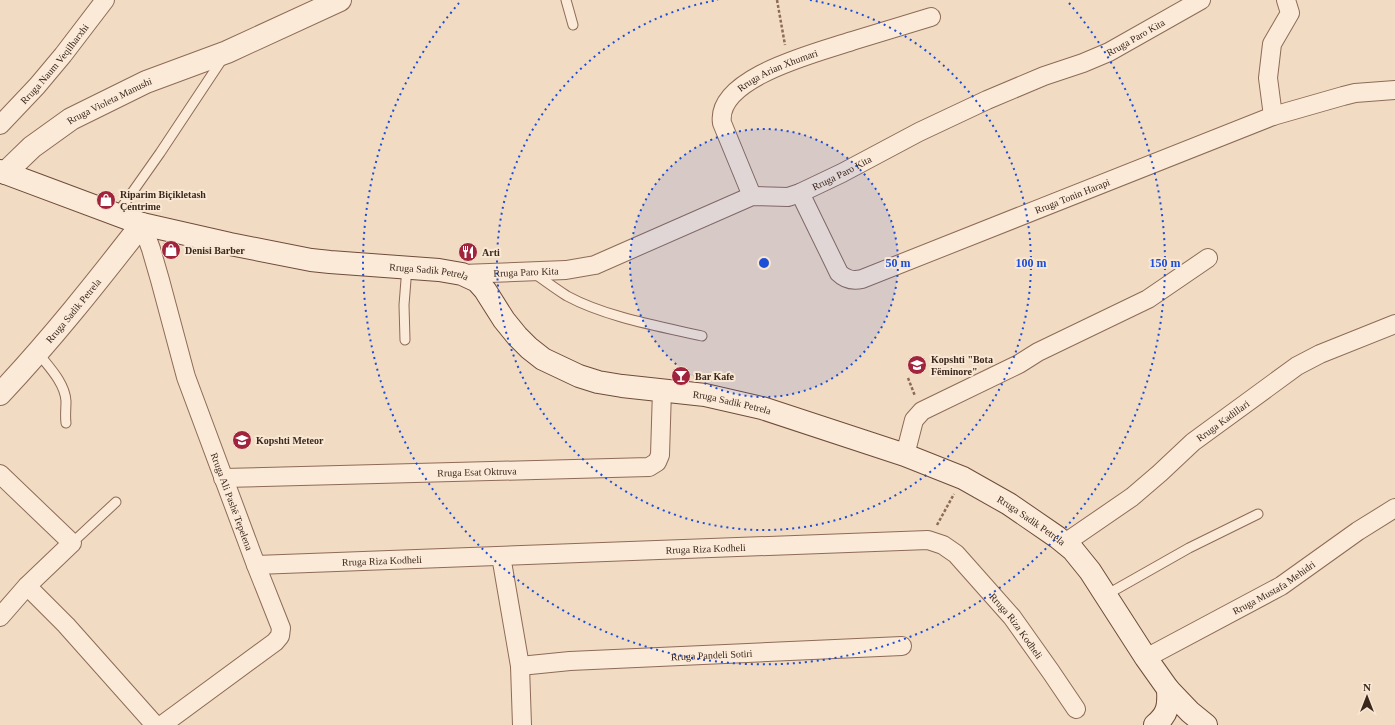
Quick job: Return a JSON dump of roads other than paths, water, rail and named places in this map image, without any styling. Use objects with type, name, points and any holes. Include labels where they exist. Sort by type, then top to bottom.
[{"type":"main road","name":"Rruga Violeta Manushi","points":[[3,172],[32,147],[71,119],[146,82],[227,52],[336,1]]},
{"type":"main road","name":"Rruga Sadik Petrela","points":[[3,172],[142,224],[230,244],[310,260],[451,271],[462,274],[477,282],[485,290],[504,320],[517,336],[543,360],[579,376],[598,382],[705,395],[762,408],[906,455],[963,478],[1009,504],[1065,543],[1081,559],[1168,689],[1190,712],[1206,725]]},
{"type":"main road","name":"Rruga Sadik Petrela","points":[[0,394],[38,353],[92,288],[142,224]]},
{"type":"main road","points":[[1154,725],[1162,719],[1168,708],[1168,689]]},
{"type":"street","name":"Rruga Naum Veqilharxhi","points":[[0,125],[55,66],[105,0]]},
{"type":"street","name":"Rruga Paro Kita","points":[[462,274],[566,270],[595,265],[752,196],[788,197],[800,193],[987,100],[1044,76],[1083,63],[1109,52],[1201,0]]},
{"type":"street","points":[[1273,116],[1268,78],[1270,52],[1272,44],[1290,13],[1286,0]]},
{"type":"street","name":"Rruga Arian Xhumari","points":[[752,196],[722,123],[721,116],[727,102],[735,92],[755,78],[788,61],[931,17]]},
{"type":"street","name":"Rruga Tonin Harapi","points":[[800,193],[839,274],[843,278],[856,281],[1273,116],[1355,93],[1395,90]]},
{"type":"street","name":"Rruga Ali Pashë Tepelena","points":[[142,224],[151,248],[186,377],[256,565],[282,628],[280,636],[275,642],[162,725]]},
{"type":"street","points":[[906,455],[914,420],[922,411],[1148,299],[1208,258]]},
{"type":"street","name":"Rruga Kadillari","points":[[1065,543],[1132,496],[1160,473],[1193,442],[1297,366],[1320,354],[1395,324]]},
{"type":"street","name":"Rruga Esat Oktruva","points":[[223,478],[649,467],[657,462],[660,455],[662,390]]},
{"type":"street","points":[[0,474],[72,543],[27,586],[0,617]]},
{"type":"street","name":"Rruga Mustafa Mehidri","points":[[1146,658],[1281,586],[1358,531],[1395,508]]},
{"type":"street","name":"Rruga Riza Kodheli","points":[[256,565],[928,540],[944,546],[956,554],[1012,617],[1052,672],[1076,709]]},
{"type":"street","points":[[501,556],[520,666],[522,725]]},
{"type":"street","points":[[27,586],[66,625],[155,725]]},
{"type":"street","name":"Rruga Pandeli Sotiri","points":[[520,666],[585,660],[902,646]]},
{"type":"lane","points":[[566,0],[573,25]]},
{"type":"lane","points":[[116,215],[160,153],[227,52]]},
{"type":"lane","points":[[405,340],[404,305],[407,267]]},
{"type":"lane","points":[[532,272],[567,296],[596,308],[639,322],[702,336]]},
{"type":"lane","points":[[38,353],[53,371],[63,390],[66,401],[66,423]]},
{"type":"lane","points":[[72,543],[116,502]]},
{"type":"lane","points":[[1106,595],[1189,548],[1258,514]]},
{"type":"place","name":"Riparim Biçikletash Çentrime","points":[[106,200]]},
{"type":"place","name":"Denisi Barber","points":[[171,250]]},
{"type":"place","name":"Arti","points":[[468,252]]},
{"type":"place","name":"Kopshti \"Bota Fëminore\"","points":[[917,365]]},
{"type":"place","name":"Bar Kafe","points":[[681,376]]},
{"type":"place","name":"Kopshti Meteor","points":[[242,440]]}]
